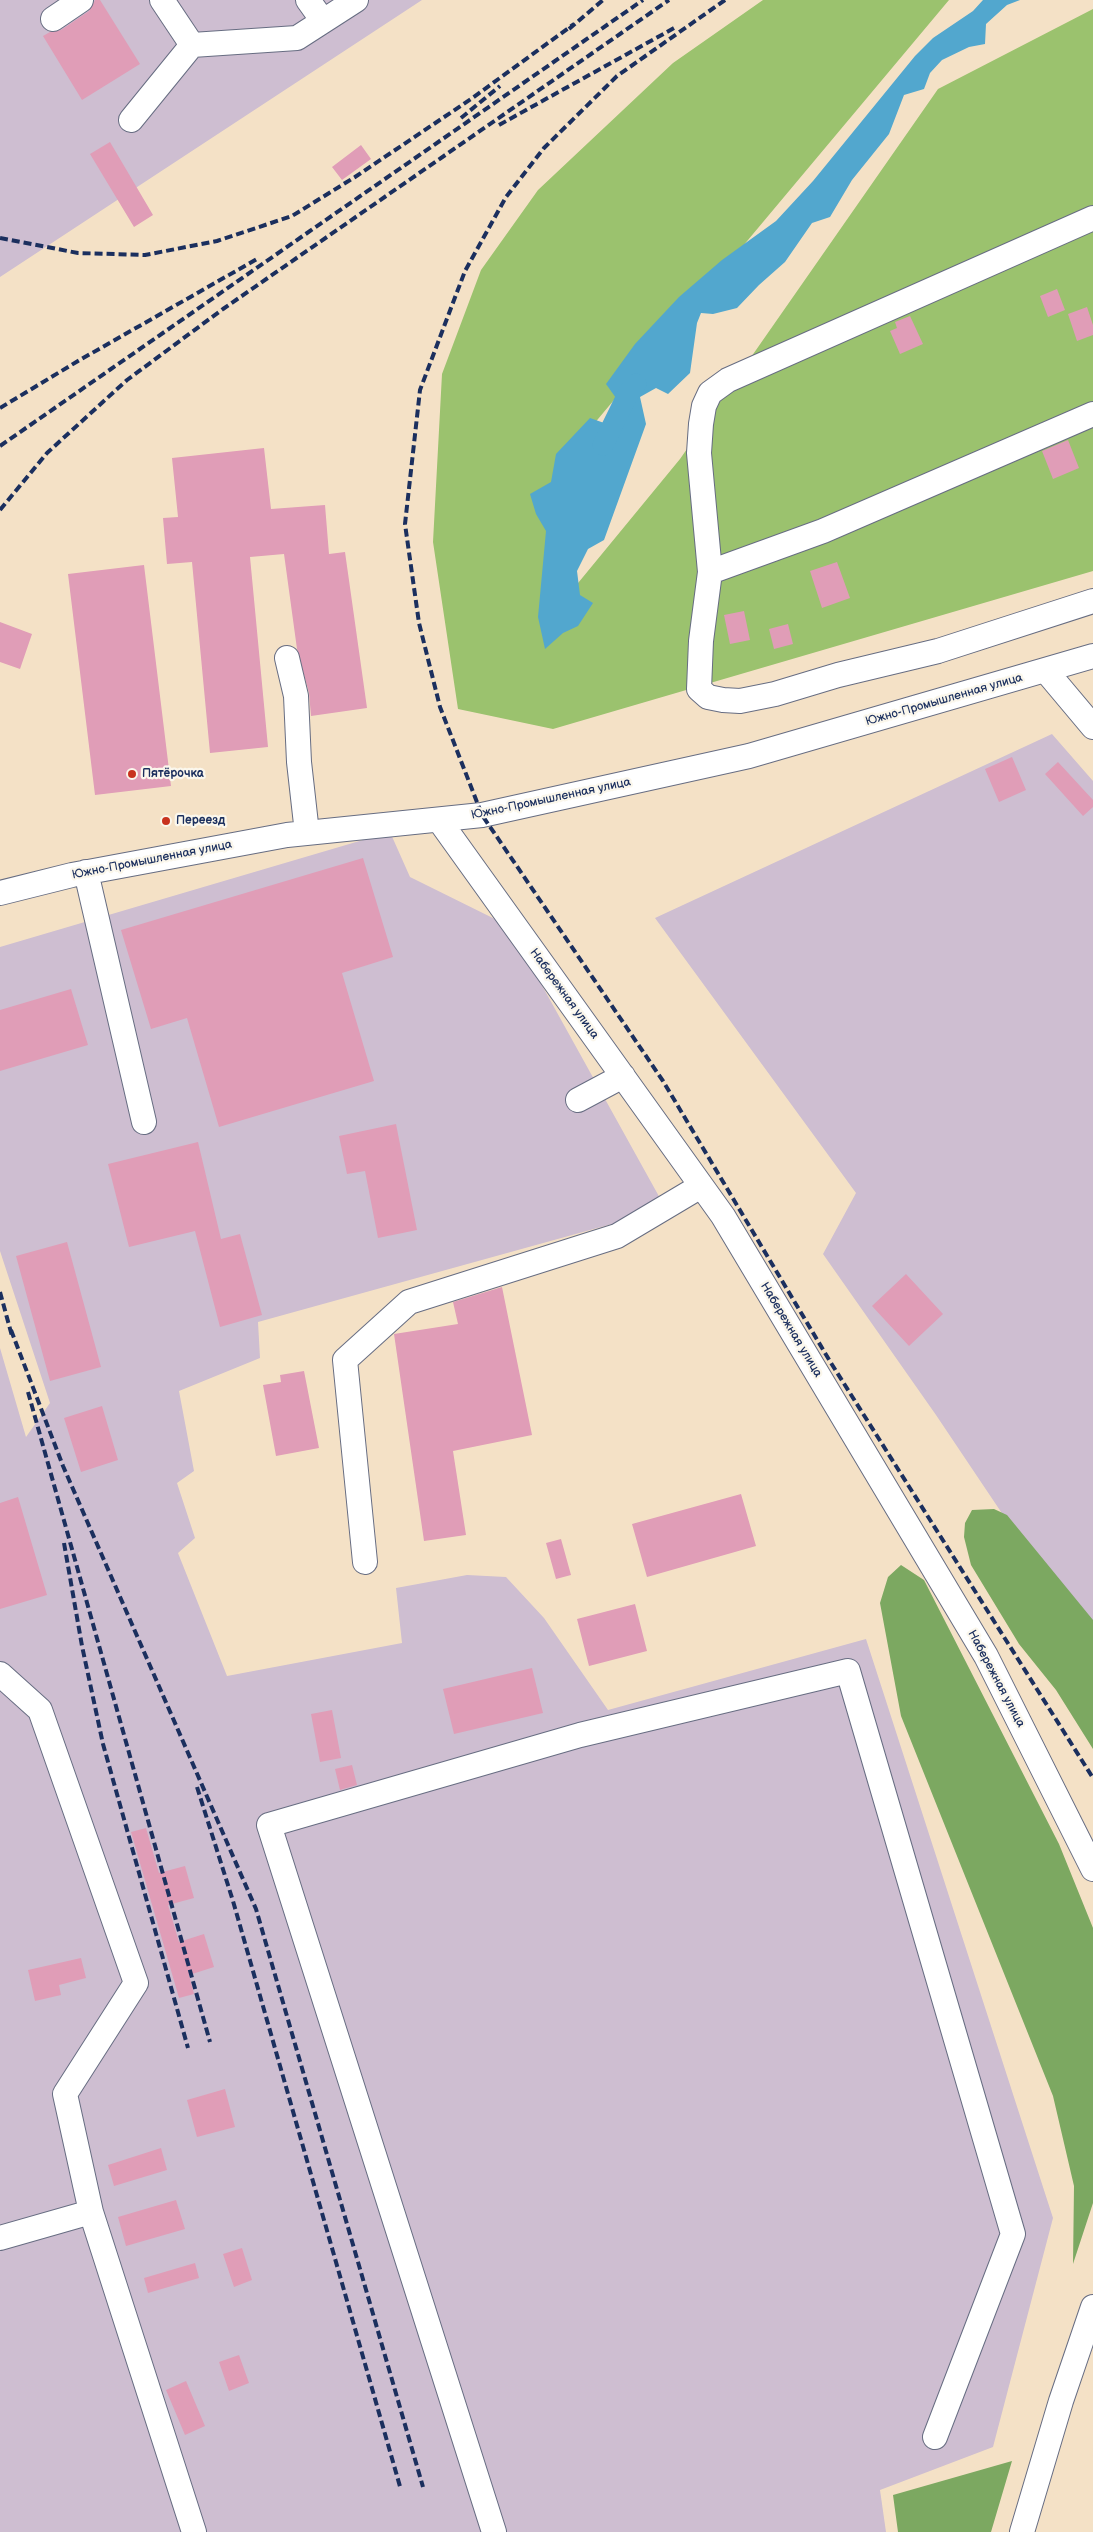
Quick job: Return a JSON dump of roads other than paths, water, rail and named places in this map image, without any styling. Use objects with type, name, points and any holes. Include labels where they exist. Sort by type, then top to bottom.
[{"type":"street","points":[[53,19],[82,0]]},
{"type":"street","points":[[162,0],[192,45]]},
{"type":"street","points":[[308,0],[323,21]]},
{"type":"street","points":[[131,120],[192,45],[297,38],[356,0]]},
{"type":"street","points":[[1093,218],[728,380],[710,393],[704,406],[699,453],[710,572],[701,641],[699,689],[708,697],[740,702],[775,694],[838,675],[938,652],[1093,601]]},
{"type":"street","points":[[710,572],[823,531],[1093,414]]},
{"type":"street","name":"Южно-Промышленная улица","points":[[0,893],[86,872],[307,833],[482,815],[749,756],[1093,656]]},
{"type":"street","points":[[288,658],[296,696],[299,762],[307,833]]},
{"type":"street","points":[[1046,671],[1093,727]]},
{"type":"street","name":"Набережная улица","points":[[440,820],[723,1216],[986,1656],[1093,1869]]},
{"type":"street","points":[[86,872],[144,1122]]},
{"type":"street","points":[[578,1100],[622,1076]]},
{"type":"street","points":[[365,1562],[345,1360],[409,1302],[617,1236],[701,1186]]},
{"type":"street","points":[[494,2532],[268,1825],[580,1735],[848,1671],[1013,2234],[935,2437]]},
{"type":"street","points":[[0,1674],[40,1710],[136,1984],[65,2094],[91,2212],[194,2532]]},
{"type":"street","points":[[0,2238],[91,2212]]},
{"type":"street","points":[[1022,2532],[1061,2401],[1093,2307]]},
{"type":"water","points":[[983,0],[1020,0],[1007,5],[986,24],[985,44],[969,47],[942,60],[930,73],[924,89],[904,95],[889,134],[852,180],[830,217],[812,223],[785,262],[737,308],[713,314],[701,313],[697,323],[690,373],[668,394],[656,388],[640,397],[646,424],[604,540],[588,549],[577,571],[580,595],[593,603],[578,626],[563,633],[545,649],[538,617],[546,531],[536,514],[530,494],[551,482],[556,454],[590,418],[607,424],[620,417],[621,405],[606,384],[635,344],[679,297],[722,260],[776,221],[813,181],[915,56],[933,38],[973,11]]},
{"type":"waterway","points":[[603,445],[629,392],[636,384]]},
{"type":"railway","points":[[569,29],[603,0]]},
{"type":"railway","points":[[0,446],[643,0]]},
{"type":"railway","points":[[0,510],[47,453],[127,380],[223,309],[669,0]]},
{"type":"railway","points":[[725,0],[617,76],[544,148],[506,197],[465,271],[420,390],[405,524],[419,623],[440,707],[482,815],[663,1081],[831,1363],[1093,1778]]},
{"type":"railway","points":[[0,238],[78,253],[145,255],[217,241],[292,216],[355,177],[471,99],[574,24]]},
{"type":"railway","points":[[499,125],[676,27]]},
{"type":"railway","points":[[461,118],[500,86]]},
{"type":"railway","points":[[0,408],[78,361],[257,259]]},
{"type":"railway","points":[[0,1292],[12,1336]]},
{"type":"railway","points":[[11,1330],[63,1466],[256,1909],[423,2487]]},
{"type":"railway","points":[[28,1392],[210,2042]]},
{"type":"railway","points":[[64,1543],[82,1646],[103,1744],[188,2048]]},
{"type":"railway","points":[[197,1787],[233,1901],[401,2490]]},
{"type":"place","name":"Пятёрочка","points":[[132,774]]},
{"type":"place","name":"Переезд","points":[[166,821]]}]
